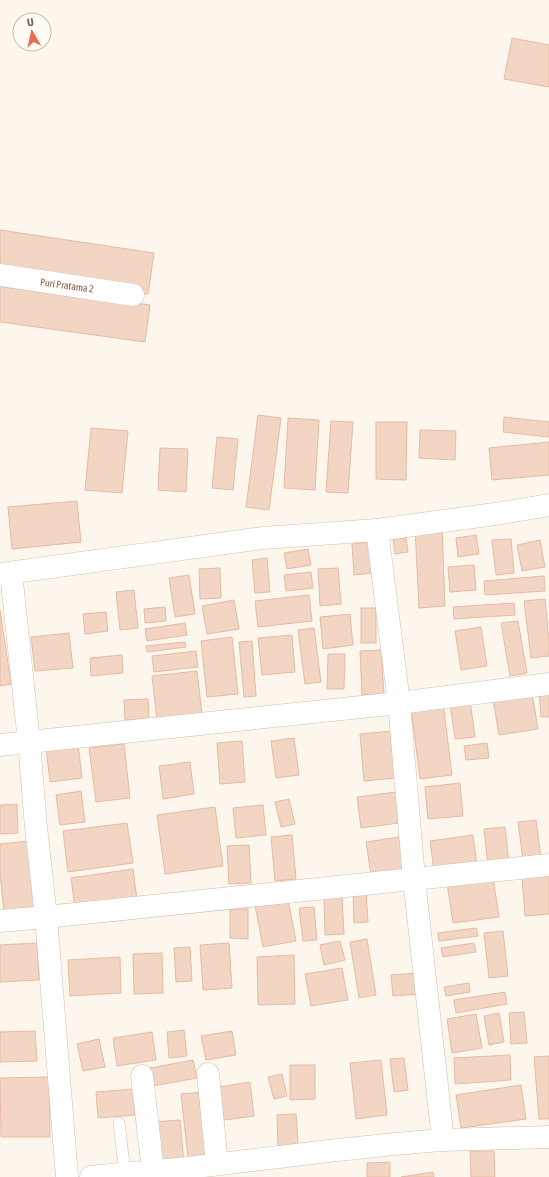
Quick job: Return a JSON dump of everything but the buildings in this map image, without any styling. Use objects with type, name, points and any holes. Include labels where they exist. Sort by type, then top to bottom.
[{"type":"street","name":"Puri Pratama 2","points":[[0,275],[134,295]]},
{"type":"street","points":[[67,1177],[46,917],[36,827],[29,742],[5,574],[263,538],[377,530],[549,505]]},
{"type":"street","points":[[377,530],[399,703],[414,879],[443,1140]]},
{"type":"street","points":[[0,745],[399,703],[549,684]]},
{"type":"street","points":[[0,921],[549,865]]},
{"type":"street","points":[[208,1074],[217,1164]]},
{"type":"street","points":[[142,1076],[153,1171]]},
{"type":"street","points":[[91,1177],[153,1171],[187,1172],[217,1164],[399,1143],[443,1140],[549,1137]]},
{"type":"lane","points":[[119,1123],[125,1173]]}]
